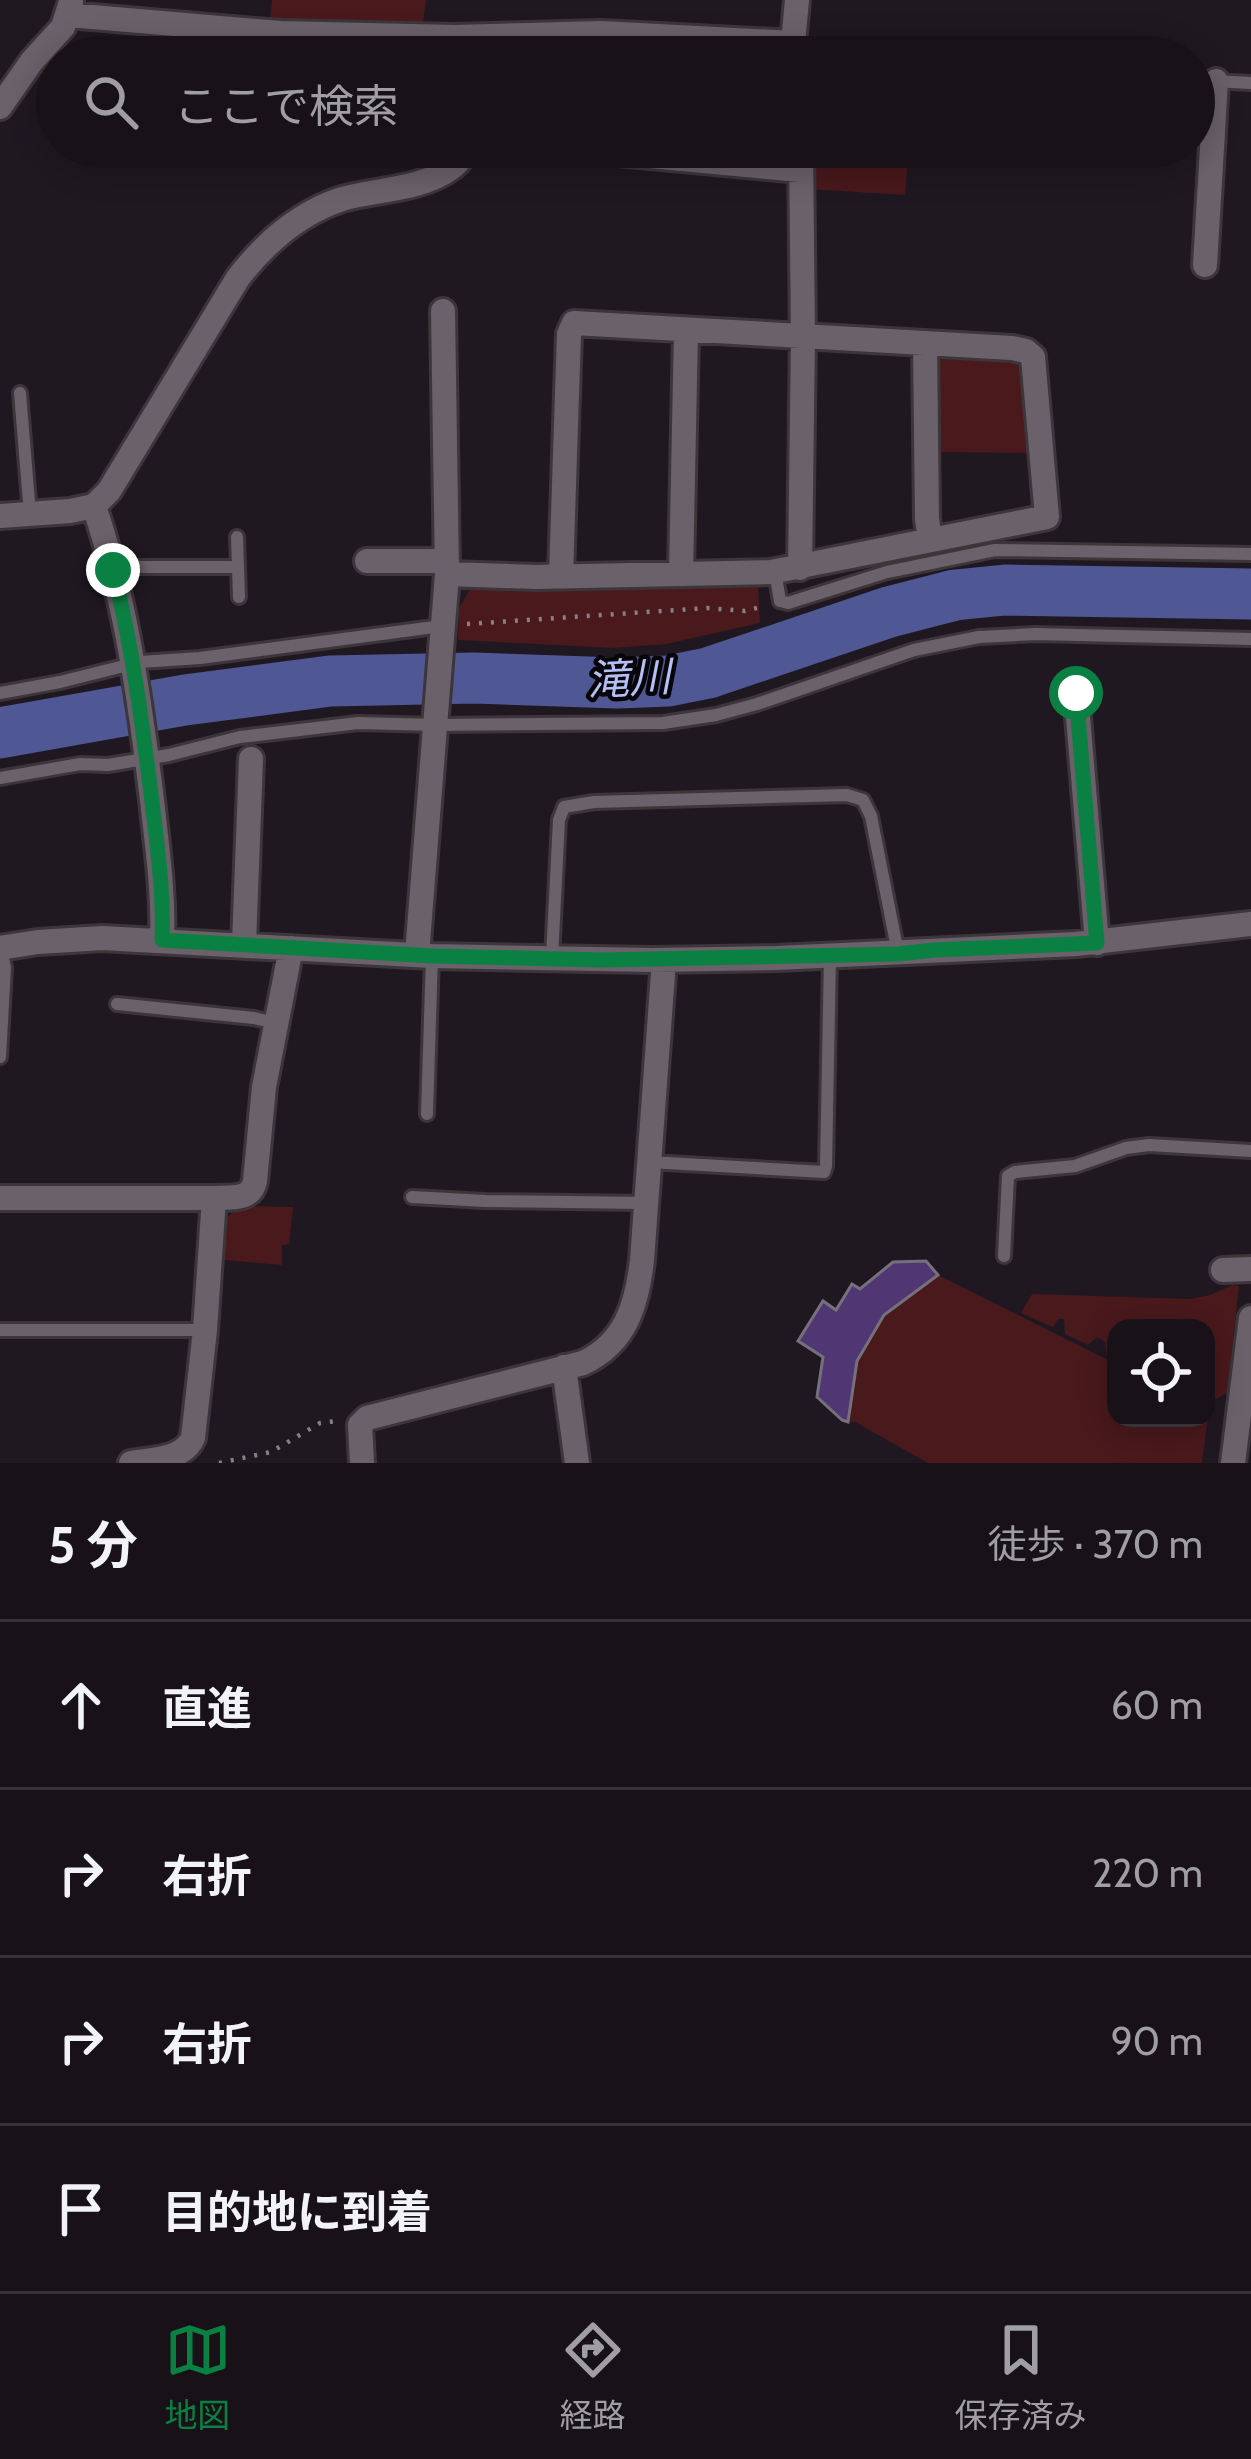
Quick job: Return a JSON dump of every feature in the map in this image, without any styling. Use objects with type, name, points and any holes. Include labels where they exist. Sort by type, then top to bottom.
[{"type":"street","points":[[796,0],[800,36]]},
{"type":"street","points":[[56,36],[70,8],[328,36]]},
{"type":"street","points":[[575,36],[633,36]]},
{"type":"street","points":[[0,107],[36,57]]},
{"type":"street","points":[[0,515],[70,512],[94,506],[110,491],[238,278],[257,253],[297,220],[340,200],[436,176],[450,168]]},
{"type":"street","points":[[788,570],[803,337],[801,168]]},
{"type":"street","points":[[1204,265],[1205,168]]},
{"type":"street","points":[[425,956],[447,567],[443,311]]},
{"type":"street","points":[[367,561],[561,576],[788,570],[1047,518],[1033,357],[1012,348],[574,323],[569,334],[561,576]]},
{"type":"street","points":[[681,573],[686,331]]},
{"type":"street","points":[[925,344],[930,540]]},
{"type":"street","points":[[94,506],[113,570],[146,754],[161,879],[162,940]]},
{"type":"street","points":[[1076,693],[1097,943]]},
{"type":"street","points":[[244,945],[251,759]]},
{"type":"street","points":[[1,948],[71,938],[425,956],[830,957],[1097,943],[1251,924]]},
{"type":"street","points":[[0,1198],[245,1196],[254,1187],[261,1107],[291,948]]},
{"type":"street","points":[[362,1463],[360,1425],[367,1418],[596,1357],[630,1319],[639,1284],[664,960]]},
{"type":"street","points":[[131,1463],[174,1455],[190,1445],[205,1330],[214,1198]]},
{"type":"street","points":[[1223,1270],[1251,1269]]},
{"type":"street","points":[[1233,1463],[1251,1318]]},
{"type":"street","points":[[564,1367],[577,1463]]},
{"type":"lane","points":[[1215,81],[1251,83]]},
{"type":"lane","points":[[20,393],[30,514]]},
{"type":"lane","points":[[237,537],[239,597]]},
{"type":"lane","points":[[788,570],[780,601],[788,603],[887,572],[995,550],[1251,554]]},
{"type":"lane","points":[[113,570],[236,567]]},
{"type":"lane","points":[[0,693],[200,658],[443,632]]},
{"type":"lane","points":[[0,778],[80,764],[108,765],[146,754],[169,755],[300,728],[436,720],[634,725],[716,715],[795,693],[914,650],[980,637],[1251,639]]},
{"type":"lane","points":[[552,958],[564,807],[594,802],[848,795],[863,800],[871,816],[898,954]]},
{"type":"lane","points":[[0,1057],[5,968],[1,948]]},
{"type":"lane","points":[[425,956],[427,1114]]},
{"type":"lane","points":[[649,1162],[824,1172],[830,957]]},
{"type":"lane","points":[[117,1004],[276,1023]]},
{"type":"lane","points":[[1004,1256],[1008,1176],[1015,1172],[1075,1166],[1149,1145],[1251,1151]]},
{"type":"lane","points":[[412,1197],[646,1203]]},
{"type":"lane","points":[[0,1330],[205,1330]]},
{"type":"path","points":[[443,632],[667,610],[745,611],[780,601]]},
{"type":"path","points":[[219,1463],[272,1452],[320,1424],[367,1418]]},
{"type":"shaded area","points":[[272,0],[426,0],[423,22],[315,24],[270,20]]},
{"type":"shaded area","points":[[809,168],[907,168],[905,195],[808,189]]},
{"type":"shaded area","points":[[946,350],[1014,357],[1026,372],[1031,453],[936,452],[937,357]]},
{"type":"shaded area","points":[[471,587],[758,587],[760,623],[666,644],[612,648],[458,640],[459,608]]},
{"type":"shaded area","points":[[241,1206],[293,1207],[289,1244],[282,1245],[282,1265],[224,1260],[227,1217]]},
{"type":"shaded area","points":[[938,1275],[1107,1360],[1107,1427],[1207,1427],[1202,1463],[928,1463],[848,1422],[857,1361],[883,1315]]},
{"type":"shaded area","points":[[1239,1286],[1227,1393],[1215,1399],[1215,1319],[1107,1319],[1107,1353],[1105,1342],[1097,1337],[1088,1345],[1065,1334],[1064,1319],[1053,1327],[1021,1313],[1032,1294],[1190,1299]]},
{"type":"building","points":[[926,1261],[938,1275],[884,1315],[857,1361],[848,1422],[842,1420],[817,1397],[823,1357],[798,1341],[823,1301],[836,1310],[852,1284],[860,1289],[893,1262]]},
{"type":"waterway","name":"滝川","points":[[0,733],[185,700],[330,681],[668,681],[708,673],[889,612],[955,595],[1005,590],[1251,594]]},
{"type":"route","points":[[113,570],[146,751],[161,879],[162,940],[433,956],[652,960],[1097,943],[1076,693]]}]
